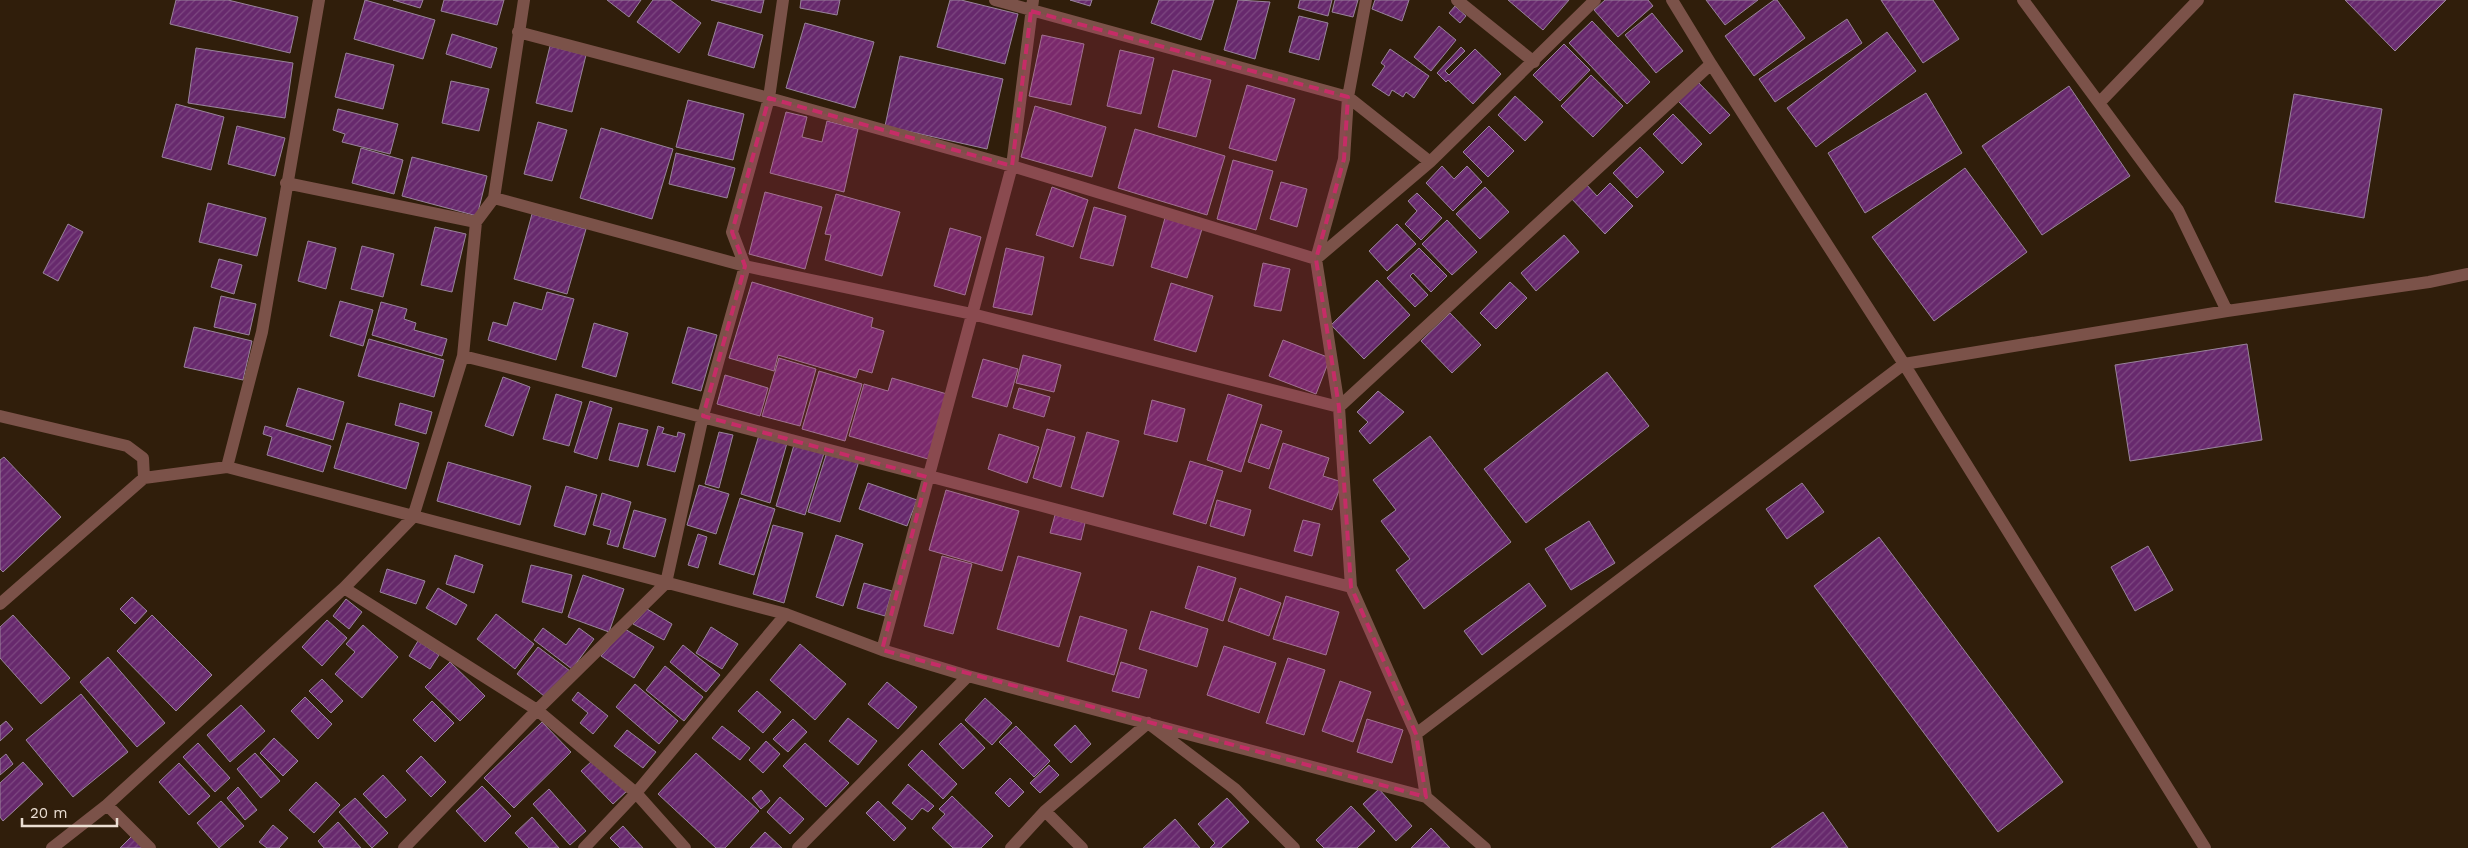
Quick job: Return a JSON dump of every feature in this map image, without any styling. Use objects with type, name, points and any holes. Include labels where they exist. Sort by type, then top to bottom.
[{"type":"street","points":[[227,467],[262,332],[286,183],[319,0]]},
{"type":"street","points":[[52,848],[107,805],[344,588],[413,517],[463,356],[476,222],[494,198],[524,0]]},
{"type":"street","points":[[404,848],[537,710],[666,584],[703,416],[745,266],[732,232],[769,98],[783,0]]},
{"type":"street","points":[[995,0],[1032,6],[1348,97],[1430,162]]},
{"type":"street","points":[[1366,0],[1348,97],[1344,159],[1316,259],[1339,407],[1351,587],[1416,734],[1426,797]]},
{"type":"street","points":[[1457,0],[1534,62]]},
{"type":"street","points":[[1316,259],[1430,162],[1534,62],[1595,0]]},
{"type":"street","points":[[1672,0],[1711,64],[1904,364],[2204,848]]},
{"type":"street","points":[[2023,0],[2178,210],[2227,311]]},
{"type":"street","points":[[2099,103],[2198,0]]},
{"type":"street","points":[[882,650],[1012,166],[1032,6]]},
{"type":"street","points":[[518,32],[769,98],[1012,166],[1316,259]]},
{"type":"street","points":[[1339,407],[1711,64]]},
{"type":"street","points":[[286,183],[476,222]]},
{"type":"street","points":[[494,198],[745,266],[972,314],[1339,407]]},
{"type":"street","points":[[1416,734],[1904,364],[2227,311],[2429,282],[2468,274]]},
{"type":"street","points":[[463,356],[703,416],[927,477],[1351,587]]},
{"type":"street","points":[[0,416],[127,446],[143,458],[144,478]]},
{"type":"street","points":[[0,604],[144,478],[227,467],[666,584],[786,614],[882,650],[968,676],[1426,797],[1485,848]]},
{"type":"street","points":[[344,588],[537,710],[636,793],[686,848]]},
{"type":"street","points":[[584,848],[636,793],[786,614]]},
{"type":"street","points":[[798,848],[968,676]]},
{"type":"street","points":[[1011,848],[1045,811],[1148,723]]},
{"type":"street","points":[[1148,723],[1235,790],[1294,848]]},
{"type":"street","points":[[107,805],[150,848]]},
{"type":"street","points":[[1045,811],[1082,848]]},
{"type":"highlighted area","points":[[1031,11],[1348,97],[1344,159],[1316,259],[1339,407],[1351,587],[1416,734],[1426,797],[882,650],[927,477],[703,416],[745,266],[732,232],[769,98],[1012,166]]},
{"type":"building","points":[[176,0],[228,0],[298,17],[290,53],[170,24]]},
{"type":"building","points":[[365,0],[435,20],[423,59],[354,39]]},
{"type":"building","points":[[393,0],[423,0],[420,8]]},
{"type":"building","points":[[444,0],[504,0],[497,25],[441,11]]},
{"type":"building","points":[[607,0],[641,0],[629,17]]},
{"type":"building","points":[[653,0],[670,0],[701,23],[679,53],[637,22]]},
{"type":"building","points":[[711,0],[764,0],[761,13]]},
{"type":"building","points":[[801,0],[840,0],[837,15],[800,8]]},
{"type":"building","points":[[950,0],[961,0],[1018,14],[1005,64],[937,47]]},
{"type":"building","points":[[1070,0],[1092,0],[1090,6]]},
{"type":"building","points":[[1159,0],[1214,0],[1201,40],[1151,23]]},
{"type":"building","points":[[1238,0],[1270,2],[1255,59],[1224,50]]},
{"type":"building","points":[[1300,0],[1332,0],[1328,16],[1298,8]]},
{"type":"building","points":[[1335,0],[1358,0],[1353,17],[1332,12]]},
{"type":"building","points":[[1375,0],[1409,0],[1402,21],[1372,9]]},
{"type":"building","points":[[1508,0],[1569,0],[1543,30]]},
{"type":"building","points":[[1605,0],[1648,0],[1653,6],[1618,37],[1594,10]]},
{"type":"building","points":[[1706,0],[1758,0],[1725,25]]},
{"type":"building","points":[[1774,0],[1777,0],[1805,38],[1754,76],[1725,36]]},
{"type":"building","points":[[1881,0],[1933,0],[1959,39],[1923,63]]},
{"type":"building","points":[[2345,0],[2446,0],[2395,51]]},
{"type":"building","points":[[1455,6],[1466,16],[1460,23],[1449,13]]},
{"type":"building","points":[[1652,13],[1683,51],[1656,73],[1625,35]]},
{"type":"building","points":[[1299,16],[1328,23],[1319,60],[1289,52]]},
{"type":"building","points":[[1847,19],[1862,43],[1775,102],[1759,79]]},
{"type":"building","points":[[1592,21],[1650,82],[1627,104],[1569,43]]},
{"type":"building","points":[[718,22],[763,35],[754,68],[708,55]]},
{"type":"building","points":[[805,23],[874,42],[855,108],[786,88]]},
{"type":"building","points":[[1439,26],[1456,40],[1431,71],[1414,57]]},
{"type":"building","points":[[1887,32],[1916,71],[1816,147],[1787,108]]},
{"type":"building","points":[[452,34],[497,48],[491,68],[446,54]]},
{"type":"building","points":[[1042,35],[1084,44],[1071,105],[1029,96]]},
{"type":"building","points":[[1564,44],[1590,70],[1560,101],[1533,75]]},
{"type":"building","points":[[550,46],[586,55],[572,112],[536,103]]},
{"type":"building","points":[[1461,47],[1465,51],[1445,71],[1449,75],[1475,49],[1501,74],[1473,104],[1448,80],[1446,82],[1437,73]]},
{"type":"building","points":[[196,48],[293,63],[285,118],[188,103]]},
{"type":"building","points":[[1390,49],[1429,76],[1414,98],[1406,92],[1403,97],[1392,90],[1389,96],[1372,85],[1385,66],[1381,63]]},
{"type":"building","points":[[1120,50],[1154,58],[1141,114],[1107,106]]},
{"type":"building","points":[[346,53],[394,65],[383,109],[335,97]]},
{"type":"building","points":[[900,56],[1003,79],[987,149],[885,126]]},
{"type":"building","points":[[1173,70],[1211,80],[1196,137],[1158,127]]},
{"type":"building","points":[[1591,75],[1623,106],[1593,137],[1561,106]]},
{"type":"building","points":[[451,81],[489,89],[479,131],[442,123]]},
{"type":"building","points":[[1697,81],[1730,115],[1710,134],[1678,101]]},
{"type":"building","points":[[1247,85],[1295,99],[1276,161],[1229,148]]},
{"type":"building","points":[[2069,86],[2130,176],[2042,235],[1982,146]]},
{"type":"building","points":[[1926,93],[1962,153],[1865,213],[1828,153]]},
{"type":"building","points":[[2294,94],[2382,109],[2364,218],[2275,202]]},
{"type":"building","points":[[1515,96],[1543,122],[1525,141],[1498,115]]},
{"type":"building","points":[[688,100],[744,114],[733,160],[676,147]]},
{"type":"building","points":[[176,104],[224,117],[211,170],[162,157]]},
{"type":"building","points":[[1035,106],[1106,127],[1092,177],[1021,157]]},
{"type":"building","points":[[338,109],[398,124],[390,154],[342,142],[345,134],[333,130]]},
{"type":"building","points":[[786,112],[807,117],[802,137],[822,142],[827,121],[858,129],[844,192],[770,173]]},
{"type":"building","points":[[1673,114],[1702,144],[1682,164],[1653,134]]},
{"type":"building","points":[[538,122],[567,130],[552,181],[524,174]]},
{"type":"building","points":[[237,126],[285,138],[275,176],[228,164]]},
{"type":"building","points":[[1489,126],[1514,151],[1488,177],[1463,152]]},
{"type":"building","points":[[601,128],[673,149],[652,219],[580,198]]},
{"type":"building","points":[[1135,129],[1225,156],[1207,215],[1118,188]]},
{"type":"building","points":[[1640,147],[1664,172],[1637,198],[1613,173]]},
{"type":"building","points":[[361,148],[403,160],[394,194],[352,183]]},
{"type":"building","points":[[676,153],[735,168],[727,198],[669,184]]},
{"type":"building","points":[[412,157],[487,176],[477,216],[402,196]]},
{"type":"building","points":[[1233,160],[1273,171],[1256,230],[1217,219]]},
{"type":"building","points":[[1442,166],[1454,179],[1467,166],[1482,182],[1453,211],[1426,183]]},
{"type":"building","points":[[1965,168],[2027,252],[1934,321],[1872,237]]},
{"type":"building","points":[[1281,182],[1307,189],[1297,227],[1270,219]]},
{"type":"building","points":[[1585,183],[1597,196],[1610,183],[1633,206],[1605,234],[1570,197]]},
{"type":"building","points":[[1052,187],[1088,200],[1073,247],[1036,235]]},
{"type":"building","points":[[1485,187],[1509,212],[1480,239],[1456,214]]},
{"type":"building","points":[[765,192],[822,207],[805,269],[749,254]]},
{"type":"building","points":[[1417,193],[1442,218],[1421,240],[1405,224],[1417,211],[1408,201]]},
{"type":"building","points":[[836,194],[900,212],[882,276],[825,260],[831,235],[825,234]]},
{"type":"building","points":[[208,203],[266,218],[257,256],[199,242]]},
{"type":"building","points":[[1094,207],[1126,216],[1113,266],[1080,258]]},
{"type":"building","points":[[532,214],[586,229],[567,294],[514,279]]},
{"type":"building","points":[[1165,218],[1202,229],[1187,278],[1151,267]]},
{"type":"building","points":[[1447,220],[1477,252],[1452,275],[1422,244]]},
{"type":"building","points":[[68,224],[83,232],[58,281],[43,273]]},
{"type":"building","points":[[1397,224],[1416,244],[1387,271],[1369,251]]},
{"type":"building","points":[[435,227],[466,234],[452,292],[421,285]]},
{"type":"building","points":[[950,228],[981,237],[965,295],[934,286]]},
{"type":"building","points":[[1564,235],[1579,252],[1536,291],[1521,273]]},
{"type":"building","points":[[308,241],[336,248],[326,289],[298,281]]},
{"type":"building","points":[[362,246],[394,254],[383,297],[351,289]]},
{"type":"building","points":[[1006,248],[1044,257],[1032,315],[993,307]]},
{"type":"building","points":[[1419,248],[1447,276],[1431,292],[1413,273],[1410,276],[1428,295],[1415,307],[1387,278]]},
{"type":"building","points":[[219,259],[242,265],[234,294],[211,287]]},
{"type":"building","points":[[1263,263],[1290,269],[1281,311],[1254,306]]},
{"type":"building","points":[[1377,280],[1410,315],[1364,359],[1331,325]]},
{"type":"building","points":[[752,282],[873,318],[871,327],[884,331],[872,373],[859,369],[856,378],[778,355],[774,371],[729,358]]},
{"type":"building","points":[[1510,282],[1527,298],[1496,329],[1480,313]]},
{"type":"building","points":[[1171,283],[1213,296],[1196,352],[1154,340]]},
{"type":"building","points":[[547,292],[574,299],[556,360],[488,340],[493,322],[507,326],[514,302],[542,310]]},
{"type":"building","points":[[221,296],[256,304],[249,335],[214,327]]},
{"type":"building","points":[[340,301],[373,310],[363,346],[330,336]]},
{"type":"building","points":[[381,302],[407,309],[404,319],[416,323],[414,330],[447,339],[442,356],[372,335]]},
{"type":"building","points":[[1450,313],[1481,345],[1452,373],[1421,341]]},
{"type":"building","points":[[594,323],[628,333],[616,377],[582,367]]},
{"type":"building","points":[[194,327],[252,341],[243,380],[184,367]]},
{"type":"building","points":[[688,327],[717,335],[701,391],[672,383]]},
{"type":"building","points":[[369,339],[444,360],[434,397],[358,376]]},
{"type":"building","points":[[1283,340],[1330,358],[1316,394],[1269,376]]},
{"type":"building","points":[[2247,344],[2262,440],[2130,461],[2115,365]]},
{"type":"building","points":[[1023,355],[1061,365],[1054,392],[1016,383]]},
{"type":"building","points":[[779,358],[816,369],[800,426],[762,416]]},
{"type":"building","points":[[983,359],[1018,369],[1007,407],[972,397]]},
{"type":"building","points":[[819,371],[862,384],[845,441],[802,429]]},
{"type":"building","points":[[1607,372],[1649,426],[1526,523],[1484,469]]},
{"type":"building","points":[[725,375],[768,388],[760,416],[717,404]]},
{"type":"building","points":[[503,377],[530,387],[513,436],[485,426]]},
{"type":"building","points":[[892,378],[947,394],[928,459],[849,436],[864,384],[888,391]]},
{"type":"building","points":[[298,388],[344,402],[333,440],[286,426]]},
{"type":"building","points":[[1019,388],[1050,397],[1044,417],[1013,408]]},
{"type":"building","points":[[1378,391],[1404,412],[1370,444],[1359,431],[1368,422],[1357,412]]},
{"type":"building","points":[[556,394],[582,402],[569,446],[543,439]]},
{"type":"building","points":[[1228,394],[1262,405],[1241,472],[1207,460]]},
{"type":"building","points":[[1152,400],[1185,409],[1177,442],[1144,434]]},
{"type":"building","points":[[590,401],[612,408],[597,459],[574,452]]},
{"type":"building","points":[[400,403],[432,412],[426,434],[395,425]]},
{"type":"building","points":[[347,423],[419,443],[406,489],[334,468]]},
{"type":"building","points":[[619,423],[648,430],[638,467],[609,460]]},
{"type":"building","points":[[1261,424],[1282,431],[1269,469],[1248,462]]},
{"type":"building","points":[[265,426],[331,446],[323,472],[267,455],[272,437],[263,434]]},
{"type":"building","points":[[658,426],[664,428],[662,433],[677,437],[678,432],[685,434],[675,472],[647,465]]},
{"type":"building","points":[[1047,429],[1075,437],[1061,487],[1033,478]]},
{"type":"building","points":[[719,432],[733,435],[719,488],[705,484]]},
{"type":"building","points":[[1087,432],[1119,441],[1103,497],[1071,488]]},
{"type":"building","points":[[999,434],[1039,447],[1027,483],[988,469]]},
{"type":"building","points":[[759,435],[787,443],[770,503],[741,494]]},
{"type":"building","points":[[1430,436],[1511,542],[1424,609],[1396,570],[1410,559],[1381,521],[1396,510],[1373,480]]},
{"type":"building","points":[[1283,443],[1329,458],[1323,476],[1342,482],[1332,510],[1269,488]]},
{"type":"building","points":[[794,445],[824,453],[805,515],[776,506]]},
{"type":"building","points":[[827,452],[859,461],[840,522],[808,512]]},
{"type":"building","points":[[4,457],[61,517],[3,572],[0,569],[0,460]]},
{"type":"building","points":[[1190,461],[1223,471],[1206,524],[1173,514]]},
{"type":"building","points":[[448,462],[531,486],[520,525],[437,501]]},
{"type":"building","points":[[868,483],[917,500],[907,526],[859,509]]},
{"type":"building","points":[[1802,483],[1824,512],[1787,539],[1766,509]]},
{"type":"building","points":[[699,485],[729,494],[716,534],[687,525]]},
{"type":"building","points":[[566,486],[597,495],[585,535],[554,526]]},
{"type":"building","points":[[946,490],[1019,511],[1002,571],[929,550]]},
{"type":"building","points":[[602,493],[631,502],[618,547],[607,544],[611,530],[593,525]]},
{"type":"building","points":[[740,498],[775,509],[754,575],[719,564]]},
{"type":"building","points":[[1217,500],[1251,510],[1244,536],[1210,526]]},
{"type":"building","points":[[634,510],[666,519],[655,557],[623,548]]},
{"type":"building","points":[[1055,515],[1085,523],[1081,540],[1050,533]]},
{"type":"building","points":[[1303,520],[1320,524],[1312,556],[1294,551]]},
{"type":"building","points":[[1589,521],[1615,563],[1571,590],[1545,549]]},
{"type":"building","points":[[773,525],[803,533],[784,603],[753,594]]},
{"type":"building","points":[[698,534],[707,537],[698,568],[688,565]]},
{"type":"building","points":[[836,535],[863,544],[843,606],[816,597]]},
{"type":"building","points":[[1879,537],[2063,782],[1998,832],[1814,586]]},
{"type":"building","points":[[2148,546],[2173,590],[2135,611],[2111,567]]},
{"type":"building","points":[[455,555],[483,565],[474,593],[446,584]]},
{"type":"building","points":[[942,556],[972,564],[953,634],[924,626]]},
{"type":"building","points":[[1018,556],[1081,573],[1059,647],[997,629]]},
{"type":"building","points":[[531,565],[572,575],[562,613],[522,602]]},
{"type":"building","points":[[1198,566],[1236,578],[1223,621],[1185,608]]},
{"type":"building","points":[[387,569],[425,581],[416,604],[380,592]]},
{"type":"building","points":[[583,575],[624,589],[609,632],[568,617]]},
{"type":"building","points":[[864,583],[892,591],[885,616],[857,608]]},
{"type":"building","points":[[1529,583],[1546,606],[1482,655],[1464,631]]},
{"type":"building","points":[[438,588],[467,605],[456,625],[426,608]]},
{"type":"building","points":[[1240,588],[1281,603],[1269,636],[1228,621]]},
{"type":"building","points":[[1286,596],[1339,612],[1326,655],[1273,639]]},
{"type":"building","points":[[132,597],[147,611],[135,624],[120,609]]},
{"type":"building","points":[[346,599],[362,612],[349,629],[333,616]]},
{"type":"building","points":[[647,609],[672,624],[664,640],[633,624]]},
{"type":"building","points":[[1151,611],[1208,629],[1197,667],[1139,649]]},
{"type":"building","points":[[496,614],[534,644],[515,669],[477,639]]},
{"type":"building","points":[[13,615],[70,678],[41,704],[0,658],[0,627]]},
{"type":"building","points":[[152,615],[212,675],[176,711],[117,651]]},
{"type":"building","points":[[1080,616],[1127,630],[1114,675],[1067,661]]},
{"type":"building","points":[[327,620],[347,638],[322,666],[302,647]]},
{"type":"building","points":[[363,625],[398,657],[362,698],[335,674],[355,652],[346,644]]},
{"type":"building","points":[[711,627],[738,644],[722,669],[696,653]]},
{"type":"building","points":[[543,628],[566,645],[579,628],[594,639],[572,669],[534,640]]},
{"type":"building","points":[[625,629],[654,647],[634,678],[601,656]]},
{"type":"building","points":[[418,641],[439,655],[430,669],[409,656]]},
{"type":"building","points":[[800,644],[846,684],[815,720],[770,680]]},
{"type":"building","points":[[683,645],[720,675],[706,692],[670,662]]},
{"type":"building","points":[[1224,646],[1276,663],[1259,713],[1207,695]]},
{"type":"building","points":[[538,647],[570,671],[544,696],[517,674]]},
{"type":"building","points":[[108,657],[165,723],[137,747],[80,682]]},
{"type":"building","points":[[1288,658],[1325,670],[1304,735],[1266,723]]},
{"type":"building","points":[[450,662],[485,696],[460,721],[425,687]]},
{"type":"building","points":[[1121,662],[1147,670],[1139,698],[1112,691]]},
{"type":"building","points":[[665,666],[703,697],[684,721],[646,690]]},
{"type":"building","points":[[322,679],[343,701],[331,713],[309,691]]},
{"type":"building","points":[[1340,681],[1371,692],[1353,742],[1322,731]]},
{"type":"building","points":[[887,682],[917,707],[898,729],[868,704]]},
{"type":"building","points":[[635,684],[678,721],[659,744],[616,707]]},
{"type":"building","points":[[757,691],[781,712],[763,733],[738,711]]},
{"type":"building","points":[[578,692],[608,716],[593,734],[580,723],[588,713],[572,700]]},
{"type":"building","points":[[81,694],[128,752],[73,797],[26,740]]},
{"type":"building","points":[[305,697],[332,724],[318,739],[291,711]]},
{"type":"building","points":[[985,698],[1012,723],[992,745],[965,720]]},
{"type":"building","points":[[432,701],[454,723],[435,742],[413,720]]},
{"type":"building","points":[[241,705],[265,731],[230,762],[207,735]]},
{"type":"building","points":[[848,718],[877,741],[858,765],[829,741]]},
{"type":"building","points":[[793,719],[807,732],[788,752],[773,739]]},
{"type":"building","points":[[1367,719],[1403,730],[1392,763],[1357,752]]},
{"type":"building","points":[[6,721],[13,729],[0,741],[0,726]]},
{"type":"building","points":[[542,722],[571,752],[514,808],[484,778]]},
{"type":"building","points":[[961,723],[985,748],[963,769],[939,744]]},
{"type":"building","points":[[1075,725],[1091,744],[1071,763],[1054,745]]},
{"type":"building","points":[[722,726],[750,748],[740,760],[712,738]]},
{"type":"building","points":[[1016,726],[1050,761],[1034,777],[999,742]]},
{"type":"building","points":[[627,730],[656,752],[643,768],[614,746]]},
{"type":"building","points":[[274,738],[298,761],[283,776],[260,753]]},
{"type":"building","points":[[766,741],[780,754],[763,773],[749,760]]},
{"type":"building","points":[[198,743],[230,778],[215,792],[183,757]]},
{"type":"building","points":[[805,743],[849,783],[826,807],[783,766]]},
{"type":"building","points":[[922,750],[957,784],[943,799],[908,765]]},
{"type":"building","points":[[255,753],[280,781],[261,798],[237,769]]},
{"type":"building","points":[[696,753],[759,811],[725,848],[716,848],[658,794]]},
{"type":"building","points":[[6,754],[13,764],[0,775],[0,759]]},
{"type":"building","points":[[421,756],[446,782],[431,797],[406,771]]},
{"type":"building","points":[[592,761],[627,791],[613,804],[581,771]]},
{"type":"building","points":[[23,762],[43,784],[3,821],[0,817],[0,783]]},
{"type":"building","points":[[179,763],[210,796],[189,815],[159,782]]},
{"type":"building","points":[[1049,765],[1059,775],[1040,793],[1030,783]]},
{"type":"building","points":[[383,775],[406,800],[386,818],[363,794]]},
{"type":"building","points":[[1010,778],[1024,792],[1009,807],[995,793]]},
{"type":"building","points":[[316,782],[340,805],[314,833],[289,810]]},
{"type":"building","points":[[908,784],[934,806],[928,812],[922,808],[912,820],[892,803]]},
{"type":"building","points":[[482,786],[511,816],[485,842],[456,811]]},
{"type":"building","points":[[238,787],[257,810],[245,820],[227,798]]},
{"type":"building","points":[[549,789],[586,831],[570,845],[533,804]]},
{"type":"building","points":[[1379,789],[1412,826],[1396,841],[1363,804]]},
{"type":"building","points":[[761,790],[770,801],[761,809],[752,798]]},
{"type":"building","points":[[952,796],[993,836],[981,848],[953,848],[932,828],[945,814],[939,809]]},
{"type":"building","points":[[780,797],[804,819],[790,834],[767,812]]},
{"type":"building","points":[[355,798],[388,833],[372,848],[339,812]]},
{"type":"building","points":[[1227,798],[1249,822],[1221,848],[1210,848],[1215,843],[1198,824]]},
{"type":"building","points":[[221,801],[244,826],[219,848],[197,823]]},
{"type":"building","points":[[878,801],[906,828],[894,841],[866,813]]},
{"type":"building","points":[[1351,806],[1375,831],[1357,848],[1324,848],[1316,840]]},
{"type":"building","points":[[1823,812],[1848,848],[1771,848]]},
{"type":"building","points":[[532,817],[559,848],[529,848],[515,833]]},
{"type":"building","points":[[1175,819],[1200,848],[1143,848]]},
{"type":"building","points":[[338,822],[361,848],[324,848],[318,841]]},
{"type":"building","points":[[273,825],[288,838],[279,848],[267,848],[259,842]]},
{"type":"building","points":[[623,826],[643,848],[620,848],[610,838]]},
{"type":"building","points":[[1431,828],[1450,848],[1411,848]]},
{"type":"building","points":[[765,832],[782,848],[750,848]]},
{"type":"building","points":[[133,835],[147,848],[120,848]]}]
